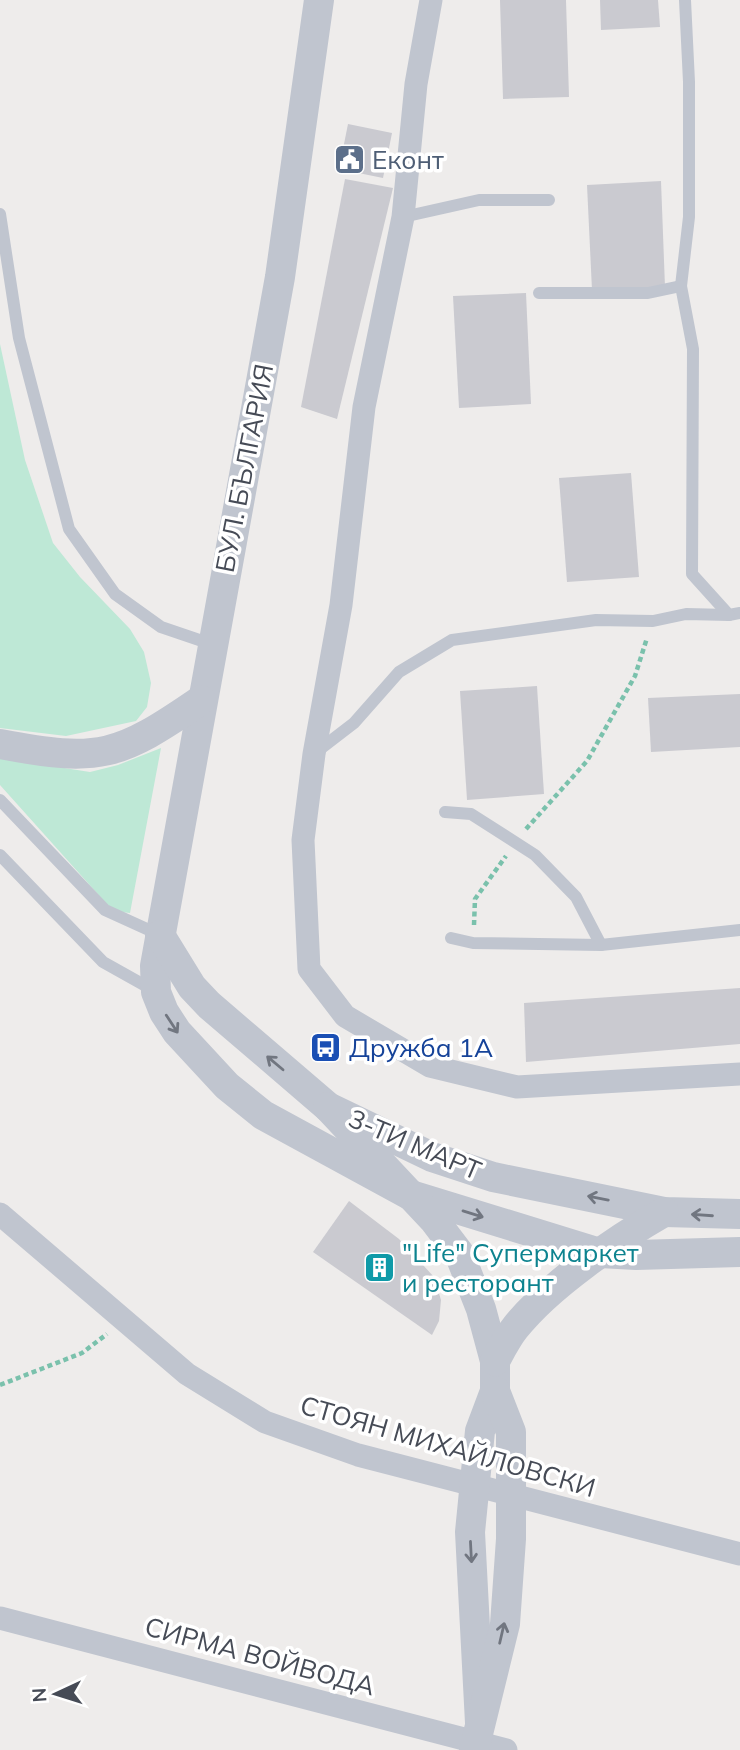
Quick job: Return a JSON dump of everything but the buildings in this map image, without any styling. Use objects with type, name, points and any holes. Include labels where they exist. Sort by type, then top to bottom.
[{"type":"street","name":"БУЛ. БЪЛГАРИЯ","points":[[156,992],[155,967],[160,935],[280,277],[320,0]]},
{"type":"street","points":[[431,0],[416,84],[403,216],[364,407],[341,605],[314,754],[303,840],[309,969],[345,1016],[430,1066],[517,1087],[740,1074]]},
{"type":"street","points":[[0,744],[40,752],[101,753],[135,742],[201,700]]},
{"type":"street","name":"3-ТИ МАРТ","points":[[160,935],[200,996],[328,1107],[432,1157],[493,1177],[664,1212],[740,1214]]},
{"type":"street","points":[[156,992],[177,1032],[236,1094],[288,1129],[408,1194],[600,1253],[648,1255],[740,1252]]},
{"type":"street","points":[[328,1107],[434,1220],[459,1253],[481,1309],[495,1361],[495,1391],[480,1431],[470,1532],[477,1738]]},
{"type":"street","points":[[495,1361],[515,1328],[566,1280],[600,1253],[664,1212]]},
{"type":"street","name":"СТОЯН МИХАЙЛОВСКИ","points":[[0,1214],[187,1374],[265,1422],[358,1455],[740,1554]]},
{"type":"street","points":[[477,1738],[505,1624],[513,1495],[511,1432],[495,1391]]},
{"type":"street","name":"СИРМА ВОЙВОДА","points":[[0,1618],[477,1738],[506,1750]]},
{"type":"lane","points":[[685,0],[689,82],[689,217],[681,286],[693,349],[692,574],[734,614]]},
{"type":"lane","points":[[403,216],[479,200],[549,200]]},
{"type":"lane","points":[[0,215],[19,338],[69,529],[115,594],[161,627],[211,644]]},
{"type":"lane","points":[[540,293],[648,293],[681,286]]},
{"type":"lane","points":[[314,754],[354,723],[398,671],[452,640],[596,620],[653,621],[686,614],[734,614]]},
{"type":"lane","points":[[0,800],[105,910],[160,935]]},
{"type":"lane","points":[[445,812],[471,814],[536,855],[576,897],[601,945]]},
{"type":"lane","points":[[0,855],[103,962],[156,992]]},
{"type":"lane","points":[[451,937],[474,943],[601,945],[740,930]]},
{"type":"path","points":[[474,943],[475,899],[531,821],[587,761],[635,676],[653,621]]},
{"type":"path","points":[[480,1256],[538,1264],[566,1280]]},
{"type":"path","points":[[0,1385],[82,1353],[125,1321]]},
{"type":"green space","points":[[0,344],[25,460],[53,543],[80,577],[130,629],[144,652],[151,683],[147,707],[136,721],[66,736],[0,728]]},
{"type":"green space","points":[[161,748],[130,913],[113,911],[0,785],[0,758],[90,772],[118,765]]},
{"type":"place","name":"Еконт","points":[[349,159]]},
{"type":"place","name":"Дружба 1A","points":[[326,1047]]},
{"type":"place","name":"\"Life\" Супермаркет и ресторант","points":[[379,1267]]}]
